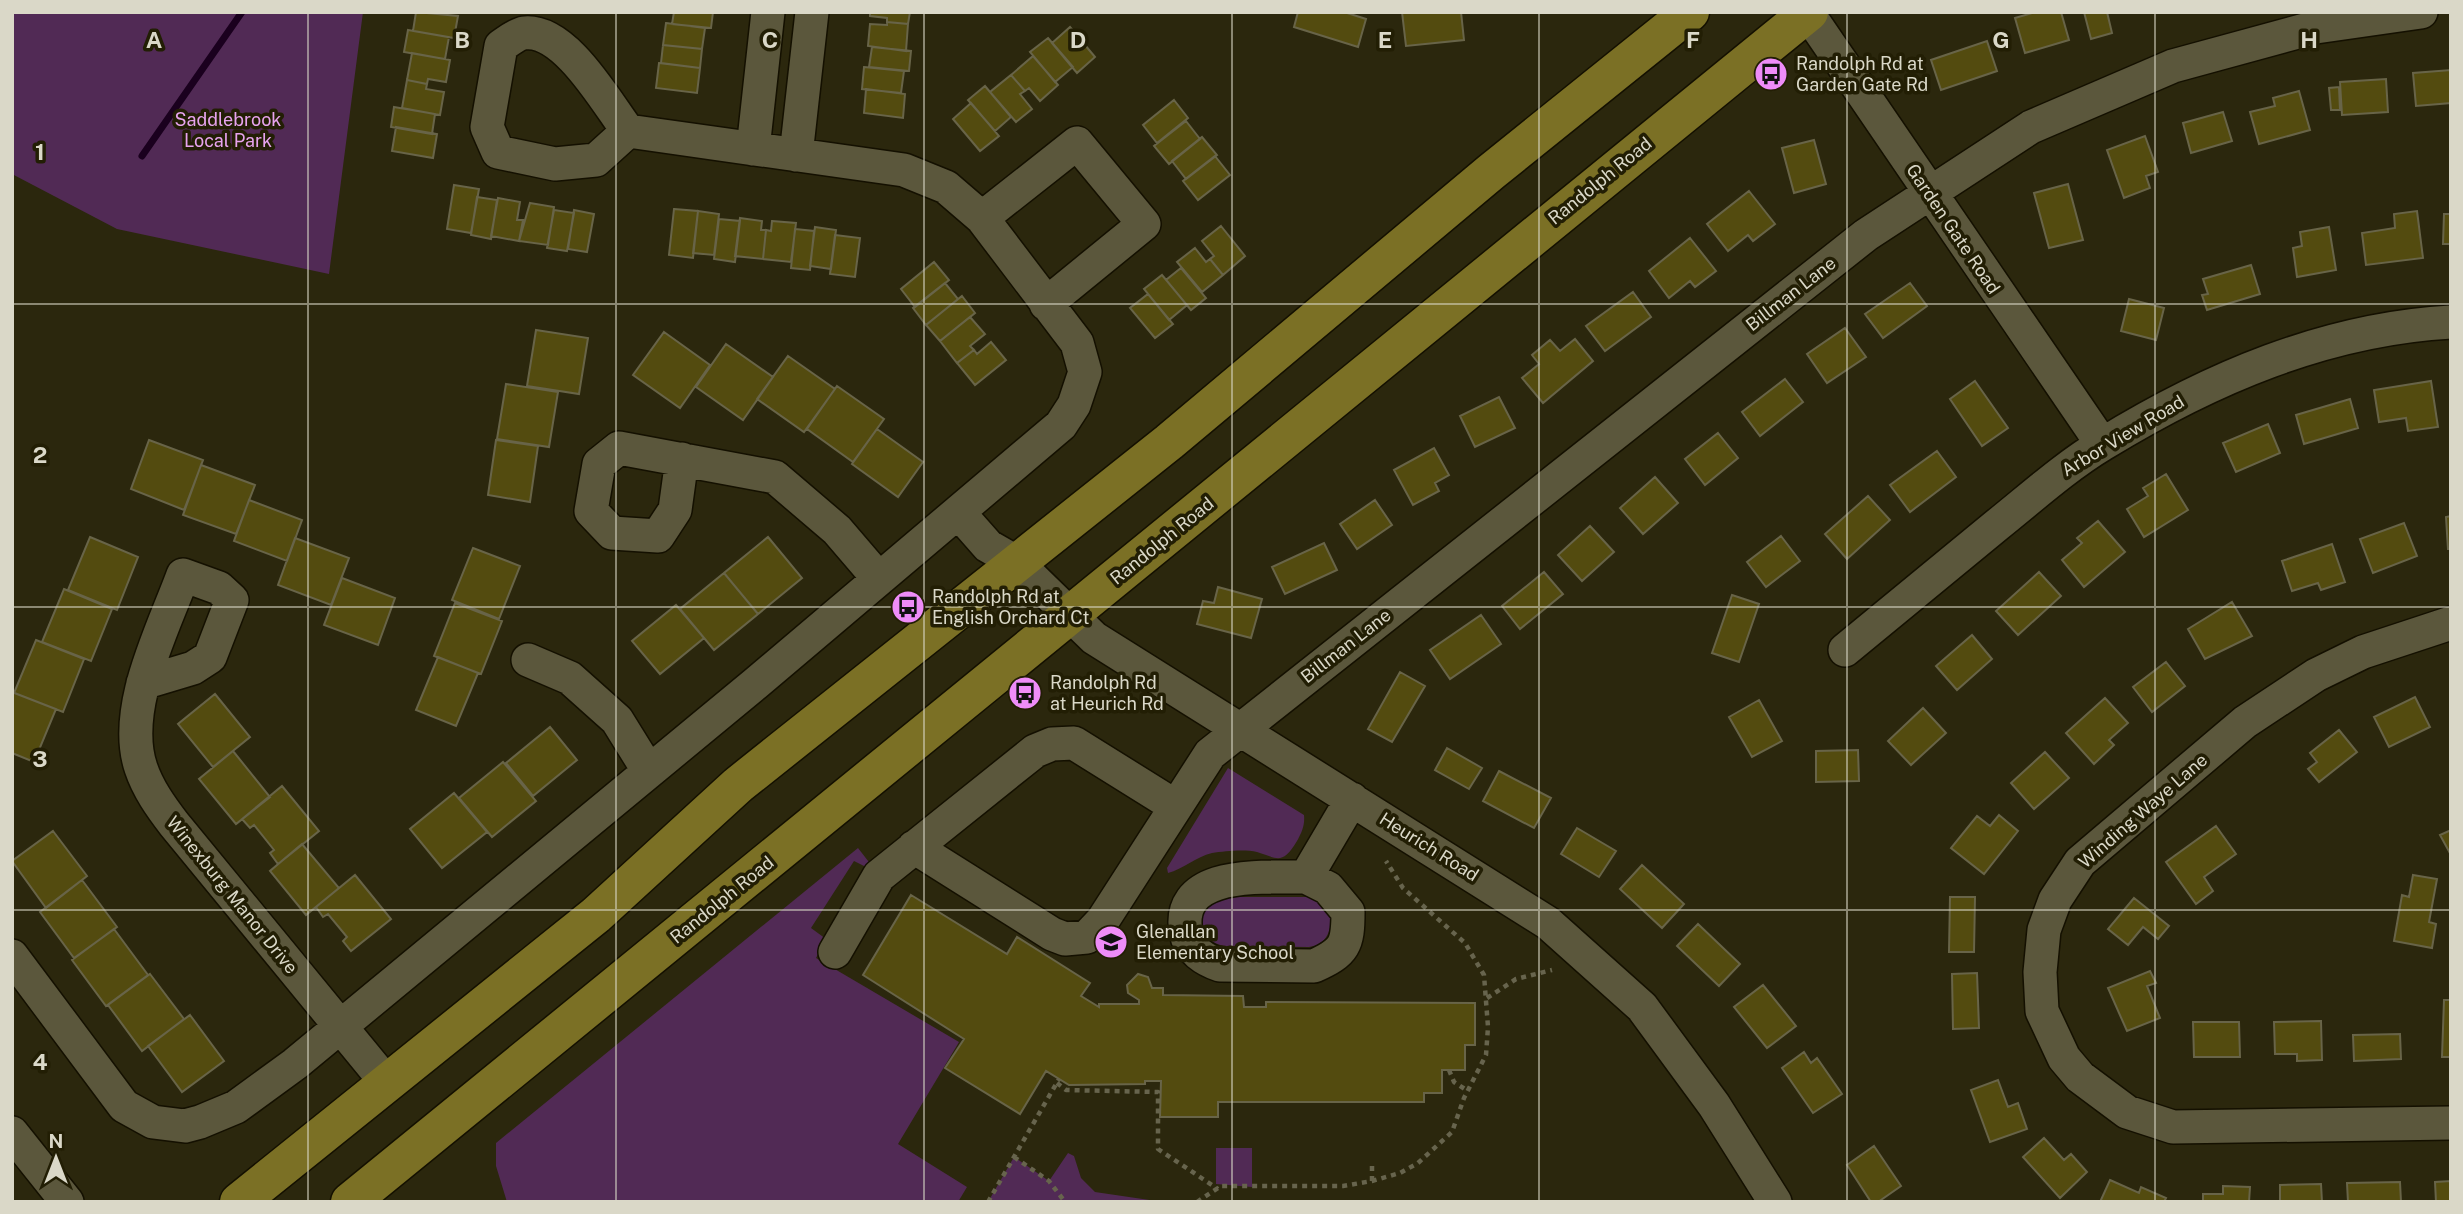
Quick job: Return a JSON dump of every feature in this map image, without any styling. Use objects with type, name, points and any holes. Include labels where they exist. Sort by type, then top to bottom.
[{"type":"main road","points":[[239,1202],[596,915],[738,785],[1169,442],[1492,172],[1690,12]]},
{"type":"main road","name":"Randolph Road","points":[[350,1202],[1808,13]]},
{"type":"street","points":[[753,149],[768,12]]},
{"type":"street","points":[[796,155],[812,12]]},
{"type":"street","name":"Billman Lane","points":[[914,847],[1052,934],[1065,939],[1087,937],[1102,920],[1210,754],[1866,234],[2031,127],[2173,66],[2316,27],[2421,12]]},
{"type":"street","name":"Garden Gate Road","points":[[1808,13],[1928,193],[2102,444]]},
{"type":"street","points":[[12,956],[124,1107],[153,1122],[185,1126],[236,1107],[340,1027],[967,506],[1061,425],[1074,405],[1085,372],[1077,343],[982,218],[946,187],[904,170],[628,131],[563,46],[548,36],[522,33],[500,46],[486,127],[498,152],[555,164],[596,160],[628,131]]},
{"type":"street","points":[[982,218],[1077,144],[1144,224],[1046,303]]},
{"type":"street","name":"Arbor View Road","points":[[1845,649],[2055,477],[2102,444],[2232,375],[2327,342],[2410,324],[2451,322]]},
{"type":"street","points":[[682,459],[775,477],[837,530],[879,579]]},
{"type":"street","points":[[967,506],[1006,531],[1016,562]]},
{"type":"street","name":"Heurich Road","points":[[1016,562],[1094,638],[1155,679],[1240,728],[1548,923],[1642,1007],[1714,1105],[1775,1202]]},
{"type":"street","name":"Winding Waye Lane","points":[[2451,623],[2363,652],[2316,675],[2245,722],[2080,862],[2055,900],[2044,929],[2040,972],[2042,1011],[2064,1058],[2080,1077],[2127,1112],[2173,1127],[2451,1122]]},
{"type":"street","points":[[528,660],[570,678],[617,720],[648,770]]},
{"type":"street","name":"Winexburg Manor Drive","points":[[143,683],[136,722],[140,766],[154,796],[386,1082]]},
{"type":"street","points":[[835,952],[879,876],[1035,751],[1052,744],[1074,743],[1175,806]]},
{"type":"street","points":[[1306,877],[1352,799]]},
{"type":"street","points":[[1306,877],[1328,888],[1348,912],[1348,939],[1343,947],[1327,960],[1314,966],[1220,965],[1208,961],[1193,948],[1185,934],[1186,913],[1194,896],[1204,888],[1234,879],[1306,877]]},
{"type":"street","points":[[12,1133],[67,1202]]},
{"type":"path","points":[[1197,1202],[1218,1189],[1343,1185],[1372,1181],[1400,1173],[1418,1163],[1448,1139],[1486,1055],[1487,999],[1477,958],[1453,929],[1403,888],[1386,861]]},
{"type":"path","points":[[1487,999],[1516,979],[1552,970]]},
{"type":"path","points":[[1449,1070],[1454,1082],[1468,1091]]},
{"type":"path","points":[[988,1202],[1058,1081],[1066,1090],[1158,1092],[1158,1149],[1218,1189]]},
{"type":"path","points":[[1014,1157],[1049,1181],[1065,1202]]},
{"type":"path","points":[[1372,1166],[1372,1181]]},
{"type":"green space","name":"Saddlebrook Local Park","points":[[12,12],[363,12],[329,274],[117,229],[12,174]]},
{"type":"green space","points":[[1228,768],[1304,815],[1303,828],[1297,841],[1287,854],[1279,858],[1252,851],[1217,852],[1168,873],[1167,868]]},
{"type":"green space","points":[[858,848],[872,866],[870,869],[854,861],[811,928],[826,939],[816,958],[959,1042],[898,1144],[967,1187],[958,1202],[507,1202],[496,1166],[496,1143]]},
{"type":"green space","points":[[1232,897],[1308,897],[1317,900],[1332,913],[1329,930],[1320,943],[1309,947],[1223,946],[1207,937],[1199,922],[1211,900]]},
{"type":"green space","points":[[1216,1148],[1252,1148],[1252,1187],[1216,1184]]},
{"type":"green space","points":[[1068,1153],[1074,1156],[1081,1178],[1095,1192],[1163,1202],[988,1202],[1014,1157],[1049,1181]]},
{"type":"building","points":[[416,12],[458,16],[454,38],[413,31]]},
{"type":"building","points":[[674,12],[713,12],[711,28],[672,24]]},
{"type":"building","points":[[870,12],[910,12],[908,24],[887,22],[887,18],[870,16]]},
{"type":"building","points":[[1298,12],[1344,12],[1366,19],[1358,47],[1294,27]]},
{"type":"building","points":[[1402,12],[1461,12],[1464,40],[1406,46]]},
{"type":"building","points":[[2036,12],[2061,12],[2069,40],[2025,53],[2015,18]]},
{"type":"building","points":[[2084,12],[2107,12],[2112,33],[2091,39]]},
{"type":"building","points":[[887,22],[908,24],[906,51],[868,46],[870,24],[887,25]]},
{"type":"building","points":[[666,23],[705,28],[702,49],[663,45]]},
{"type":"building","points":[[1070,27],[1095,57],[1077,73],[1052,43]]},
{"type":"building","points":[[408,30],[449,37],[445,59],[404,52]]},
{"type":"building","points":[[1048,38],[1073,67],[1055,82],[1030,52]]},
{"type":"building","points":[[1987,41],[1997,71],[1941,90],[1931,60]]},
{"type":"building","points":[[663,45],[702,49],[700,68],[661,63]]},
{"type":"building","points":[[872,47],[911,51],[909,71],[869,67]]},
{"type":"building","points":[[412,53],[450,60],[446,82],[428,79],[427,84],[407,80]]},
{"type":"building","points":[[1033,56],[1058,85],[1040,101],[1029,88],[1025,91],[1011,75]]},
{"type":"building","points":[[659,63],[700,68],[697,93],[656,88]]},
{"type":"building","points":[[864,67],[904,71],[901,93],[862,89]]},
{"type":"building","points":[[2451,70],[2451,103],[2416,106],[2413,73]]},
{"type":"building","points":[[1011,75],[1025,91],[1020,94],[1032,109],[1016,122],[990,92]]},
{"type":"building","points":[[2386,79],[2388,112],[2342,115],[2340,82]]},
{"type":"building","points":[[407,80],[427,84],[426,89],[444,92],[440,115],[402,108]]},
{"type":"building","points":[[985,86],[1011,117],[995,131],[968,100]]},
{"type":"building","points":[[2339,87],[2340,110],[2331,110],[2329,88]]},
{"type":"building","points":[[866,89],[905,94],[903,118],[864,113]]},
{"type":"building","points":[[2299,91],[2310,130],[2259,144],[2250,112],[2275,106],[2273,98]]},
{"type":"building","points":[[1174,100],[1188,118],[1157,143],[1143,125]]},
{"type":"building","points":[[971,103],[999,136],[980,151],[953,119]]},
{"type":"building","points":[[394,107],[435,114],[432,134],[391,127]]},
{"type":"building","points":[[2223,112],[2232,141],[2191,153],[2183,123]]},
{"type":"building","points":[[1186,121],[1200,139],[1169,164],[1154,146]]},
{"type":"building","points":[[396,127],[437,134],[433,158],[392,151]]},
{"type":"building","points":[[2145,136],[2158,172],[2146,176],[2150,188],[2124,198],[2107,150]]},
{"type":"building","points":[[1202,137],[1217,155],[1186,179],[1172,161]]},
{"type":"building","points":[[1814,140],[1826,184],[1794,193],[1782,148]]},
{"type":"building","points":[[1215,156],[1230,175],[1198,200],[1183,181]]},
{"type":"building","points":[[2068,184],[2083,240],[2049,248],[2034,193]]},
{"type":"building","points":[[454,185],[479,189],[471,233],[447,229]]},
{"type":"building","points":[[1749,191],[1775,224],[1753,241],[1748,235],[1728,251],[1707,224]]},
{"type":"building","points":[[477,197],[497,200],[491,239],[471,235]]},
{"type":"building","points":[[498,198],[520,202],[517,220],[523,220],[519,241],[491,236]]},
{"type":"building","points":[[530,203],[554,207],[548,245],[519,241]]},
{"type":"building","points":[[674,209],[698,211],[693,258],[669,255]]},
{"type":"building","points":[[554,210],[574,213],[567,251],[547,248]]},
{"type":"building","points":[[574,210],[594,214],[587,252],[568,249]]},
{"type":"building","points":[[698,211],[719,214],[714,255],[693,253]]},
{"type":"building","points":[[2417,211],[2423,258],[2366,265],[2362,233],[2395,228],[2394,214]]},
{"type":"building","points":[[2444,214],[2451,214],[2451,244],[2443,244]]},
{"type":"building","points":[[740,218],[762,221],[761,230],[766,230],[763,259],[735,256]]},
{"type":"building","points":[[719,219],[740,221],[735,262],[714,259]]},
{"type":"building","points":[[772,221],[796,223],[791,262],[763,259],[766,230],[771,231]]},
{"type":"building","points":[[1221,226],[1245,256],[1223,275],[1210,259],[1214,256],[1202,241]]},
{"type":"building","points":[[815,227],[836,230],[831,269],[810,266]]},
{"type":"building","points":[[2329,227],[2336,270],[2297,277],[2293,248],[2302,246],[2300,232]]},
{"type":"building","points":[[795,229],[814,231],[810,270],[791,268]]},
{"type":"building","points":[[835,235],[860,238],[855,277],[830,274]]},
{"type":"building","points":[[1690,238],[1716,271],[1695,287],[1690,281],[1669,298],[1649,271]]},
{"type":"building","points":[[1195,248],[1206,262],[1210,259],[1223,275],[1202,292],[1177,262]]},
{"type":"building","points":[[934,262],[949,280],[915,307],[901,289]]},
{"type":"building","points":[[2251,265],[2260,294],[2207,310],[2202,295],[2208,294],[2203,279]]},
{"type":"building","points":[[1181,268],[1206,298],[1191,310],[1166,280]]},
{"type":"building","points":[[1162,275],[1187,305],[1169,320],[1144,289]]},
{"type":"building","points":[[945,283],[958,299],[926,325],[913,308]]},
{"type":"building","points":[[1910,283],[1927,306],[1883,338],[1865,314]]},
{"type":"building","points":[[1633,292],[1651,317],[1605,351],[1586,326]]},
{"type":"building","points":[[1148,294],[1173,324],[1155,338],[1130,308]]},
{"type":"building","points":[[962,296],[975,313],[940,341],[926,325]]},
{"type":"building","points":[[2129,299],[2164,308],[2156,340],[2121,331]]},
{"type":"building","points":[[970,317],[985,334],[970,346],[974,350],[957,363],[940,341]]},
{"type":"building","points":[[1845,328],[1866,357],[1827,383],[1807,354]]},
{"type":"building","points":[[536,330],[588,338],[579,394],[527,386]]},
{"type":"building","points":[[664,332],[710,365],[680,408],[633,375]]},
{"type":"building","points":[[1575,339],[1593,361],[1543,403],[1522,378],[1539,364],[1532,355],[1550,340],[1560,351]]},
{"type":"building","points":[[991,342],[1006,360],[975,385],[957,363],[974,350],[977,354]]},
{"type":"building","points":[[726,344],[773,377],[743,420],[696,387]]},
{"type":"building","points":[[788,356],[835,389],[804,432],[757,399]]},
{"type":"building","points":[[1785,379],[1803,402],[1760,436],[1742,412]]},
{"type":"building","points":[[1975,381],[2008,428],[1982,446],[1950,399]]},
{"type":"building","points":[[2431,381],[2438,427],[2408,431],[2406,418],[2379,422],[2374,390]]},
{"type":"building","points":[[506,384],[558,392],[549,447],[497,439]]},
{"type":"building","points":[[837,386],[884,419],[853,462],[807,429]]},
{"type":"building","points":[[1499,397],[1515,428],[1475,447],[1460,416]]},
{"type":"building","points":[[2350,399],[2358,428],[2304,444],[2296,415]]},
{"type":"building","points":[[2268,424],[2280,453],[2236,472],[2223,443]]},
{"type":"building","points":[[877,429],[923,462],[898,497],[852,464]]},
{"type":"building","points":[[1718,433],[1738,458],[1705,485],[1685,459]]},
{"type":"building","points":[[149,440],[203,460],[184,510],[131,489]]},
{"type":"building","points":[[496,440],[538,446],[530,502],[488,495]]},
{"type":"building","points":[[1434,448],[1449,475],[1435,483],[1439,491],[1413,505],[1394,470]]},
{"type":"building","points":[[1937,451],[1956,477],[1910,512],[1890,485]]},
{"type":"building","points":[[201,465],[255,485],[236,534],[183,515]]},
{"type":"building","points":[[2166,474],[2188,510],[2144,537],[2127,509],[2148,496],[2143,488]]},
{"type":"building","points":[[1655,477],[1678,503],[1643,534],[1620,508]]},
{"type":"building","points":[[1868,496],[1890,520],[1847,559],[1825,534]]},
{"type":"building","points":[[249,500],[302,520],[287,561],[234,541]]},
{"type":"building","points":[[1375,500],[1392,525],[1357,549],[1340,524]]},
{"type":"building","points":[[2451,516],[2451,549],[2448,549],[2446,517]]},
{"type":"building","points":[[2098,521],[2125,552],[2084,587],[2062,560],[2082,543],[2077,538]]},
{"type":"building","points":[[2404,523],[2417,556],[2373,573],[2360,539]]},
{"type":"building","points":[[1590,526],[1614,552],[1582,581],[1558,555]]},
{"type":"building","points":[[1781,536],[1800,561],[1766,587],[1747,562]]},
{"type":"building","points":[[90,537],[138,557],[117,610],[68,590]]},
{"type":"building","points":[[768,537],[802,578],[758,614],[724,573]]},
{"type":"building","points":[[295,538],[349,558],[331,605],[278,585]]},
{"type":"building","points":[[1324,543],[1337,570],[1285,594],[1272,567]]},
{"type":"building","points":[[2332,544],[2345,582],[2321,590],[2318,583],[2292,591],[2282,561]]},
{"type":"building","points":[[473,548],[520,566],[499,619],[452,600]]},
{"type":"building","points":[[1544,572],[1563,594],[1520,629],[1502,606]]},
{"type":"building","points":[[2039,572],[2061,596],[2018,635],[1996,611]]},
{"type":"building","points":[[724,573],[758,614],[714,650],[680,609]]},
{"type":"building","points":[[342,578],[395,598],[378,645],[324,625]]},
{"type":"building","points":[[1218,587],[1262,599],[1251,638],[1197,624],[1203,601],[1214,603]]},
{"type":"building","points":[[64,589],[112,609],[91,661],[42,642]]},
{"type":"building","points":[[1732,595],[1759,604],[1739,662],[1712,653]]},
{"type":"building","points":[[2232,602],[2252,636],[2205,659],[2188,629]]},
{"type":"building","points":[[455,603],[502,621],[481,674],[434,656]]},
{"type":"building","points":[[676,605],[704,638],[660,674],[632,641]]},
{"type":"building","points":[[1481,615],[1501,644],[1450,679],[1430,650]]},
{"type":"building","points":[[1972,635],[1992,659],[1957,690],[1936,666]]},
{"type":"building","points":[[36,640],[84,659],[63,712],[14,693]]},
{"type":"building","points":[[438,657],[478,673],[456,726],[416,710]]},
{"type":"building","points":[[2166,662],[2185,686],[2152,712],[2133,687]]},
{"type":"building","points":[[1400,672],[1425,686],[1392,742],[1368,729]]},
{"type":"building","points":[[12,692],[56,709],[34,762],[12,753]]},
{"type":"building","points":[[215,694],[250,737],[213,767],[178,724]]},
{"type":"building","points":[[2415,697],[2430,727],[2389,747],[2374,717]]},
{"type":"building","points":[[2105,698],[2128,723],[2109,740],[2114,745],[2094,764],[2066,733]]},
{"type":"building","points":[[1759,700],[1782,741],[1752,757],[1729,717]]},
{"type":"building","points":[[1923,708],[1946,733],[1911,765],[1888,741]]},
{"type":"building","points":[[550,727],[577,760],[533,796],[506,763]]},
{"type":"building","points":[[2339,730],[2357,752],[2319,782],[2308,769],[2317,762],[2310,753]]},
{"type":"building","points":[[1447,748],[1482,768],[1469,789],[1435,770]]},
{"type":"building","points":[[1858,750],[1859,781],[1816,782],[1816,751]]},
{"type":"building","points":[[233,751],[270,797],[236,824],[199,779]]},
{"type":"building","points":[[2045,752],[2069,778],[2034,809],[2011,783]]},
{"type":"building","points":[[503,762],[536,801],[492,837],[459,798]]},
{"type":"building","points":[[1499,771],[1551,798],[1534,828],[1483,801]]},
{"type":"building","points":[[282,786],[319,831],[278,864],[270,853],[274,850],[254,825],[250,828],[242,819]]},
{"type":"building","points":[[454,793],[487,832],[442,868],[410,829]]},
{"type":"building","points":[[1999,815],[2018,831],[1984,874],[1951,848],[1977,816],[1990,826]]},
{"type":"building","points":[[2216,826],[2236,854],[2204,877],[2213,891],[2196,904],[2166,862]]},
{"type":"building","points":[[1577,828],[1616,851],[1599,877],[1561,854]]},
{"type":"building","points":[[2451,830],[2451,855],[2440,835]]},
{"type":"building","points":[[53,831],[87,876],[46,908],[12,861]]},
{"type":"building","points":[[302,844],[339,888],[306,915],[270,871]]},
{"type":"building","points":[[1642,865],[1684,904],[1662,928],[1620,889]]},
{"type":"building","points":[[355,875],[391,919],[351,951],[343,941],[347,937],[328,914],[323,917],[316,907]]},
{"type":"building","points":[[2413,875],[2437,879],[2429,922],[2436,924],[2432,948],[2394,941],[2402,895],[2409,897]]},
{"type":"building","points":[[82,880],[117,927],[74,958],[40,912]]},
{"type":"building","name":"Glenallan Elementary School","points":[[911,895],[1007,954],[1017,937],[1090,983],[1081,996],[1099,1007],[1099,1004],[1139,1004],[1139,1000],[1128,993],[1127,985],[1138,974],[1148,977],[1152,988],[1163,988],[1163,995],[1243,996],[1244,1007],[1266,1007],[1266,1002],[1475,1003],[1475,1045],[1465,1045],[1465,1070],[1442,1070],[1442,1093],[1424,1093],[1424,1102],[1218,1102],[1218,1117],[1160,1117],[1161,1081],[1145,1081],[1145,1084],[1069,1085],[1046,1071],[1020,1114],[945,1068],[964,1039],[863,975]]},
{"type":"building","points":[[1950,897],[1975,897],[1974,952],[1949,952]]},
{"type":"building","points":[[2134,898],[2169,926],[2158,939],[2143,927],[2128,945],[2108,929]]},
{"type":"building","points":[[1698,924],[1740,964],[1719,986],[1677,946]]},
{"type":"building","points":[[114,929],[148,975],[106,1006],[72,960]]},
{"type":"building","points":[[2150,971],[2156,983],[2147,986],[2160,1018],[2127,1031],[2108,988]]},
{"type":"building","points":[[1977,973],[1979,1028],[1953,1029],[1952,974]]},
{"type":"building","points":[[150,974],[184,1019],[142,1051],[108,1005]]},
{"type":"building","points":[[1763,985],[1796,1026],[1767,1048],[1734,1007]]},
{"type":"building","points":[[2444,1000],[2451,1000],[2451,1057],[2442,1057]]},
{"type":"building","points":[[190,1015],[224,1061],[182,1092],[148,1046]]},
{"type":"building","points":[[2321,1021],[2322,1060],[2297,1061],[2297,1054],[2275,1054],[2274,1022]]},
{"type":"building","points":[[2193,1022],[2239,1022],[2240,1057],[2194,1057]]},
{"type":"building","points":[[2400,1034],[2401,1059],[2354,1061],[2353,1035]]},
{"type":"building","points":[[1804,1052],[1811,1063],[1817,1058],[1842,1094],[1813,1113],[1782,1068]]},
{"type":"building","points":[[1998,1080],[2008,1107],[2018,1103],[2027,1129],[1990,1142],[1971,1090]]},
{"type":"building","points":[[2044,1138],[2064,1160],[2071,1154],[2087,1172],[2060,1198],[2023,1157]]},
{"type":"building","points":[[1874,1146],[1901,1186],[1878,1202],[1871,1202],[1847,1165]]},
{"type":"building","points":[[2110,1180],[2139,1193],[2141,1187],[2166,1198],[2164,1202],[2100,1202]]},
{"type":"building","points":[[2451,1181],[2451,1202],[2436,1202],[2435,1182]]},
{"type":"building","points":[[2400,1182],[2401,1202],[2348,1202],[2347,1183]]},
{"type":"building","points":[[2321,1184],[2322,1202],[2280,1202],[2280,1185]]},
{"type":"building","points":[[2223,1186],[2250,1187],[2249,1202],[2203,1202],[2203,1194],[2223,1194]]},
{"type":"waterway","points":[[142,156],[242,12]]},
{"type":"place","name":"Randolph Rd at Garden Gate Rd","points":[[1771,74]]},
{"type":"place","name":"Randolph Rd at English Orchard Ct","points":[[908,607]]},
{"type":"place","name":"Randolph Rd at Heurich Rd","points":[[1025,693]]},
{"type":"place","name":"Glenallan Elementary School","points":[[1111,942]]}]
